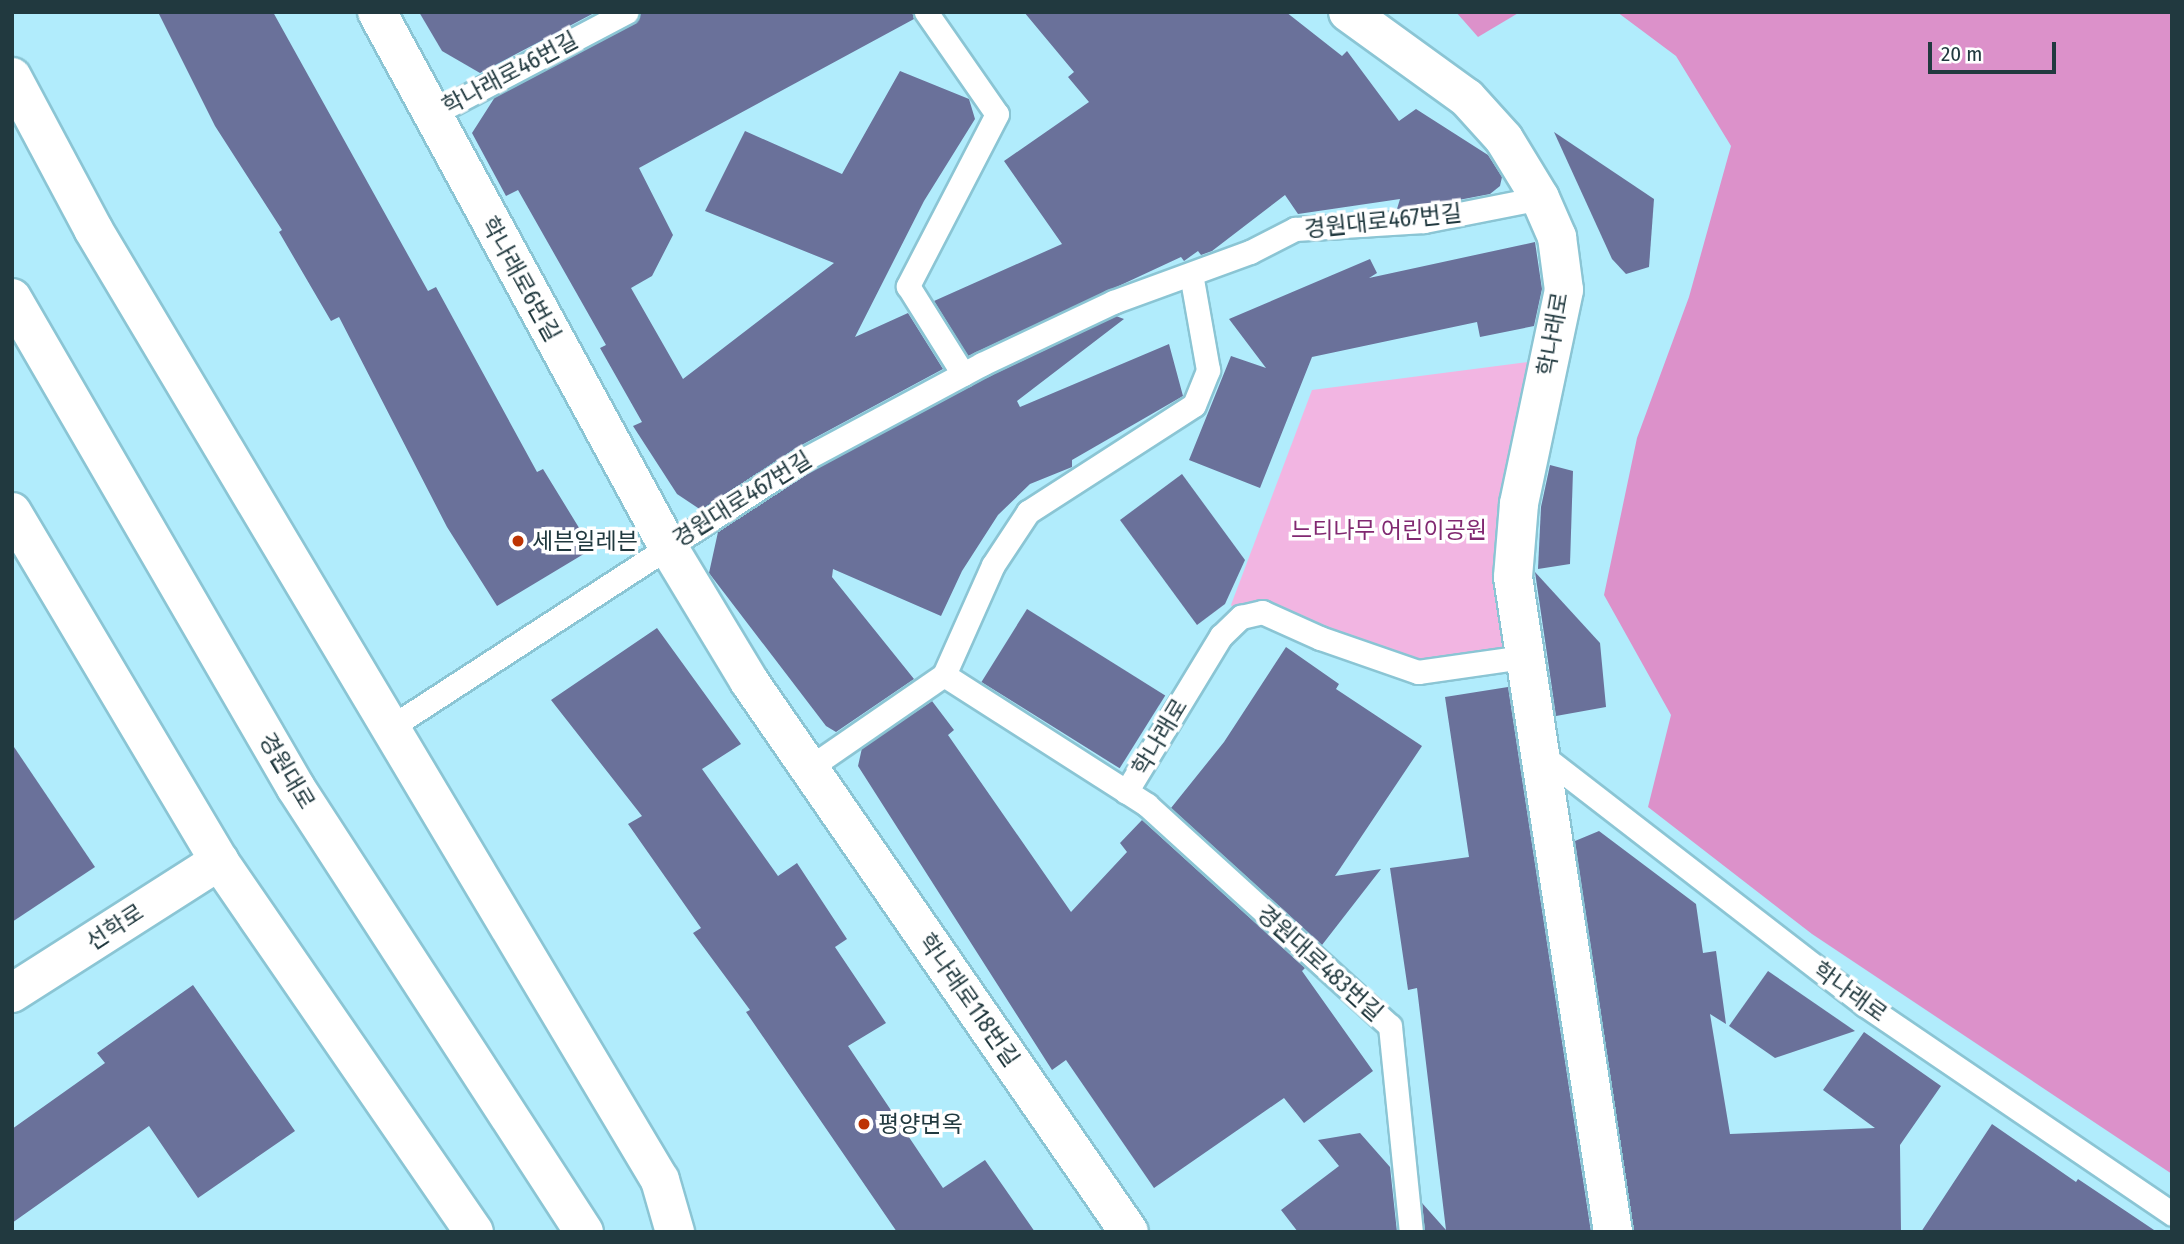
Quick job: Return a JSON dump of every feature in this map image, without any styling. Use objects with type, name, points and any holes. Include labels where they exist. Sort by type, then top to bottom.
[{"type":"main road","name":"학나래로6번길","points":[[377,12],[667,545]]},
{"type":"main road","name":"학나래로","points":[[1348,12],[1467,98],[1504,139],[1540,198],[1557,237],[1564,290],[1519,504],[1513,577],[1613,1232]]},
{"type":"main road","points":[[12,77],[93,229],[388,729],[660,1180],[676,1232]]},
{"type":"main road","name":"경원대로","points":[[12,298],[296,788],[584,1232]]},
{"type":"main road","points":[[12,512],[219,860],[474,1232]]},
{"type":"main road","name":"학나래로118번길","points":[[667,545],[748,681],[1129,1232]]},
{"type":"main road","name":"선학로","points":[[12,993],[219,860]]},
{"type":"lane","name":"학나래로46번길","points":[[431,115],[626,12]]},
{"type":"lane","points":[[926,12],[997,114],[908,286],[963,374]]},
{"type":"lane","name":"경원대로467번길","points":[[388,729],[667,545],[803,460],[963,374],[1113,302],[1191,274],[1295,229],[1424,220],[1540,198]]},
{"type":"lane","points":[[809,768],[944,675],[993,565],[1028,512],[1194,405],[1208,369],[1191,274]]},
{"type":"lane","name":"학나래로","points":[[1126,792],[1221,636],[1241,617],[1262,612],[1320,638],[1418,672],[1524,657]]},
{"type":"lane","points":[[944,675],[1126,792]]},
{"type":"lane","name":"학나래로","points":[[1539,753],[1865,1005],[2172,1214]]},
{"type":"lane","name":"경원대로483번길","points":[[1126,792],[1390,1026],[1411,1232]]},
{"type":"green space","name":"느티나무 어린이공원","points":[[1544,360],[1520,652],[1417,668],[1238,614],[1231,605],[1312,390]]},
{"type":"shaded area","points":[[1456,12],[1520,12],[1478,37]]},
{"type":"shaded area","points":[[1617,12],[2172,12],[2172,1174],[1812,934],[1648,807],[1671,715],[1604,595],[1637,438],[1689,297],[1731,146],[1676,56]]},
{"type":"building","points":[[158,12],[273,12],[428,291],[436,287],[537,472],[543,469],[592,549],[497,606],[447,527],[339,317],[331,321],[279,232],[282,230],[215,126]]},
{"type":"building","points":[[419,12],[596,12],[480,73],[442,51]]},
{"type":"building","points":[[640,12],[912,12],[914,19],[639,168],[673,235],[652,276],[631,288],[683,379],[834,263],[705,211],[745,131],[842,174],[900,71],[969,99],[975,119],[924,201],[855,337],[908,313],[943,369],[796,448],[701,510],[677,494],[633,426],[642,422],[600,348],[606,345],[518,190],[506,196],[472,133],[495,97],[633,24]]},
{"type":"building","points":[[1024,12],[1286,12],[1342,56],[1347,51],[1399,121],[1416,109],[1488,155],[1502,177],[1500,186],[1490,194],[1422,207],[1397,209],[1400,199],[1298,214],[1285,195],[1212,251],[1201,255],[1198,251],[1184,261],[1181,257],[968,356],[934,301],[1062,244],[1004,161],[1089,102],[1068,77],[1074,72]]},
{"type":"building","points":[[1554,132],[1654,199],[1649,267],[1626,274],[1612,259]]},
{"type":"building","points":[[1535,242],[1542,289],[1534,326],[1480,337],[1477,322],[1312,357],[1260,488],[1189,460],[1231,356],[1266,368],[1229,319],[1370,259],[1377,273],[1369,278]]},
{"type":"building","points":[[1116,316],[1124,319],[1017,401],[1020,407],[1169,344],[1183,396],[1072,460],[1072,467],[1030,484],[998,515],[962,571],[941,616],[833,569],[832,577],[914,679],[836,732],[826,726],[709,573],[718,532],[810,472],[988,377]]},
{"type":"building","points":[[1550,465],[1573,471],[1570,564],[1538,569],[1541,507]]},
{"type":"building","points":[[1182,474],[1245,560],[1225,604],[1197,625],[1120,520]]},
{"type":"building","points":[[1535,572],[1600,643],[1606,707],[1556,716]]},
{"type":"building","points":[[1027,609],[1165,695],[1120,768],[981,682]]},
{"type":"building","points":[[657,628],[741,744],[702,769],[778,876],[797,863],[847,939],[835,947],[886,1023],[848,1046],[943,1188],[985,1160],[1035,1232],[897,1232],[746,1012],[750,1010],[693,933],[701,928],[628,824],[642,816],[551,700]]},
{"type":"building","points":[[1286,647],[1339,684],[1336,689],[1422,746],[1335,876],[1381,869],[1322,945],[1171,808],[1224,742]]},
{"type":"building","points":[[1508,687],[1591,1232],[1425,1232],[1422,1203],[1446,1230],[1417,988],[1408,990],[1390,868],[1469,857],[1445,697]]},
{"type":"building","points":[[932,701],[954,730],[948,735],[1071,912],[1127,852],[1120,843],[1142,820],[1305,968],[1302,971],[1373,1071],[1304,1123],[1284,1098],[1154,1188],[1066,1060],[1052,1070],[858,766],[862,748]]},
{"type":"building","points":[[12,744],[95,867],[12,922]]},
{"type":"building","points":[[1599,831],[1696,904],[1703,953],[1716,951],[1726,1024],[1710,1014],[1730,1134],[1875,1128],[1823,1090],[1864,1032],[1941,1086],[1900,1145],[1901,1232],[1634,1232],[1575,841]]},
{"type":"building","points":[[1768,971],[1855,1031],[1775,1058],[1729,1026]]},
{"type":"building","points":[[193,985],[295,1131],[198,1198],[149,1126],[12,1223],[12,1129],[105,1063],[97,1053]]},
{"type":"building","points":[[1992,1124],[2076,1182],[2078,1179],[2157,1232],[1921,1232]]},
{"type":"building","points":[[1360,1133],[1390,1167],[1397,1232],[1298,1232],[1281,1210],[1339,1166],[1318,1140]]},
{"type":"place","name":"세븐일레븐","points":[[518,541]]},
{"type":"place","name":"평양면옥","points":[[864,1124]]}]
